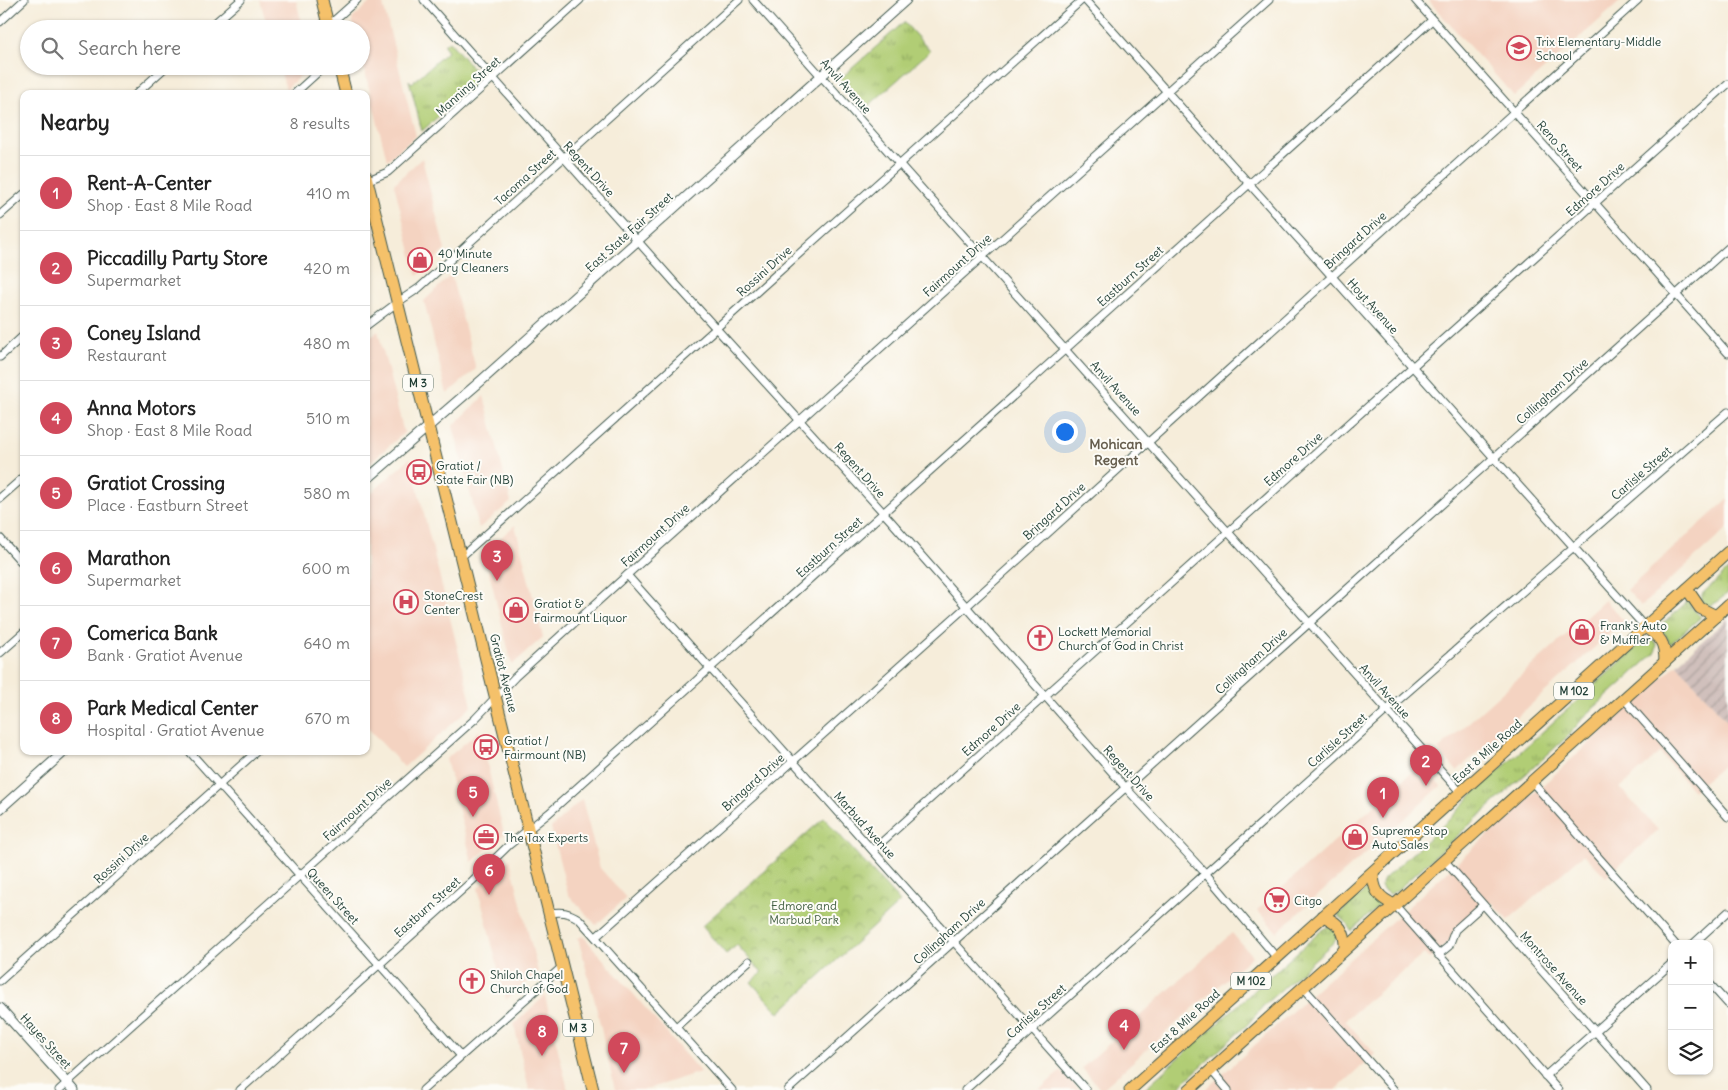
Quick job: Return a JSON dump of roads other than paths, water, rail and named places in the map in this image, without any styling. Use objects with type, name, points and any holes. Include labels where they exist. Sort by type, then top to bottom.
[{"type":"main road","points":[[322,0],[327,20]]},
{"type":"main road","points":[[341,75],[345,90]]},
{"type":"main road","name":"Gratiot Avenue","points":[[370,192],[593,1090]]},
{"type":"main road","name":"East 8 Mile Road","points":[[1130,1090],[1728,552]]},
{"type":"main road","points":[[1687,589],[1700,608],[1716,616]]},
{"type":"main road","points":[[1188,1090],[1728,605]]},
{"type":"main road","points":[[1645,627],[1662,641],[1665,651],[1665,662]]},
{"type":"main road","points":[[1372,872],[1376,892],[1382,898],[1395,905]]},
{"type":"main road","points":[[1323,916],[1334,921],[1341,928],[1345,936],[1345,949]]},
{"type":"street","points":[[0,22],[24,0]]},
{"type":"street","points":[[218,20],[241,0]]},
{"type":"street","points":[[336,20],[357,0]]},
{"type":"street","name":"Regent Drive","points":[[424,0],[716,329],[884,513],[1126,788],[1206,874],[1277,958]]},
{"type":"street","name":"Manning Street","points":[[370,179],[388,172],[580,0]]},
{"type":"street","name":"Tacoma Street","points":[[370,323],[419,288],[739,0]]},
{"type":"street","name":"Anvil Avenue","points":[[753,0],[1461,792]]},
{"type":"street","name":"East State Fair Street","points":[[370,477],[638,241],[906,0]]},
{"type":"street","name":"Hoyt Avenue","points":[[1083,0],[1250,184],[1645,627]]},
{"type":"street","name":"Rossini Drive","points":[[461,557],[1083,0]]},
{"type":"street","name":"Fairmount Drive","points":[[59,1090],[477,717],[496,696],[628,575],[1269,0]]},
{"type":"street","name":"Reno Street","points":[[1415,0],[1728,353]]},
{"type":"street","name":"Bringard Drive","points":[[596,937],[1638,0]]},
{"type":"street","name":"Eastburn Street","points":[[240,1090],[472,881],[506,847],[549,813],[1432,20]]},
{"type":"street","points":[[140,90],[156,75]]},
{"type":"street","points":[[298,90],[315,75]]},
{"type":"street","name":"Edmore Drive","points":[[873,850],[1728,84]]},
{"type":"street","points":[[0,215],[20,198]]},
{"type":"street","name":"Collingham Drive","points":[[788,1090],[1728,248]]},
{"type":"street","points":[[0,357],[20,339]]},
{"type":"street","name":"Carlisle Street","points":[[965,1090],[1387,710],[1728,412]]},
{"type":"street","points":[[0,498],[20,480]]},
{"type":"street","points":[[0,538],[20,560]]},
{"type":"street","name":"Marbud Avenue","points":[[628,575],[1086,1090]]},
{"type":"street","points":[[0,653],[20,636]]},
{"type":"street","points":[[1624,699],[1728,817]]},
{"type":"street","points":[[0,809],[60,755]]},
{"type":"street","name":"Queen Street","points":[[193,755],[461,1056]]},
{"type":"street","name":"Rossini Drive","points":[[0,982],[253,755]]},
{"type":"street","points":[[1532,782],[1671,940]]},
{"type":"street","name":"Montrose Avenue","points":[[1444,860],[1647,1090]]},
{"type":"street","points":[[1395,905],[1558,1090]]},
{"type":"street","points":[[1438,955],[1449,946],[1455,930],[1484,905]]},
{"type":"street","points":[[549,913],[562,911],[571,913],[579,919],[732,1090]]},
{"type":"street","points":[[1697,940],[1728,912]]},
{"type":"street","points":[[676,1027],[749,961]]},
{"type":"street","points":[[423,1090],[563,966]]},
{"type":"street","points":[[1545,1076],[1668,967]]},
{"type":"street","points":[[1711,985],[1728,1004]]},
{"type":"street","points":[[1303,987],[1394,1090]]},
{"type":"street","name":"Hayes Street","points":[[0,1008],[74,1090]]},
{"type":"street","points":[[1211,1070],[1228,1090]]},
{"type":"place","name":"Trix Elementary-Middle School","points":[[1519,48]]},
{"type":"place","name":"40 Minute Dry Cleaners","points":[[420,260]]},
{"type":"place","name":"Gratiot / State Fair (NB)","points":[[419,472]]},
{"type":"place","name":"Coney Island","points":[[497,581]]},
{"type":"place","name":"StoneCrest Center","points":[[406,602]]},
{"type":"place","name":"Gratiot & Fairmount Liquor","points":[[516,610]]},
{"type":"place","name":"Frank's Auto & Muffler","points":[[1582,632]]},
{"type":"place","name":"Lockett Memorial Church of God in Christ","points":[[1040,638]]},
{"type":"place","name":"Gratiot / Fairmount (NB)","points":[[486,747]]},
{"type":"place","name":"Piccadilly Party Store","points":[[1426,786]]},
{"type":"place","name":"Gratiot Crossing","points":[[473,817]]},
{"type":"place","name":"Rent-A-Center","points":[[1383,818]]},
{"type":"place","name":"The Tax Experts","points":[[486,837]]},
{"type":"place","name":"Supreme Stop Auto Sales","points":[[1355,837]]},
{"type":"place","name":"Marathon","points":[[489,895]]},
{"type":"place","name":"Citgo","points":[[1277,900]]},
{"type":"place","name":"Shiloh Chapel Church of God","points":[[472,981]]},
{"type":"place","name":"Anna Motors","points":[[1124,1050]]},
{"type":"place","name":"Park Medical Center","points":[[542,1056]]},
{"type":"place","name":"Comerica Bank","points":[[624,1073]]},
{"type":"district","name":"Mohican Regent","points":[[1116,452]]},
{"type":"park label","name":"Edmore and Marbud Park","points":[[804,912]]}]
